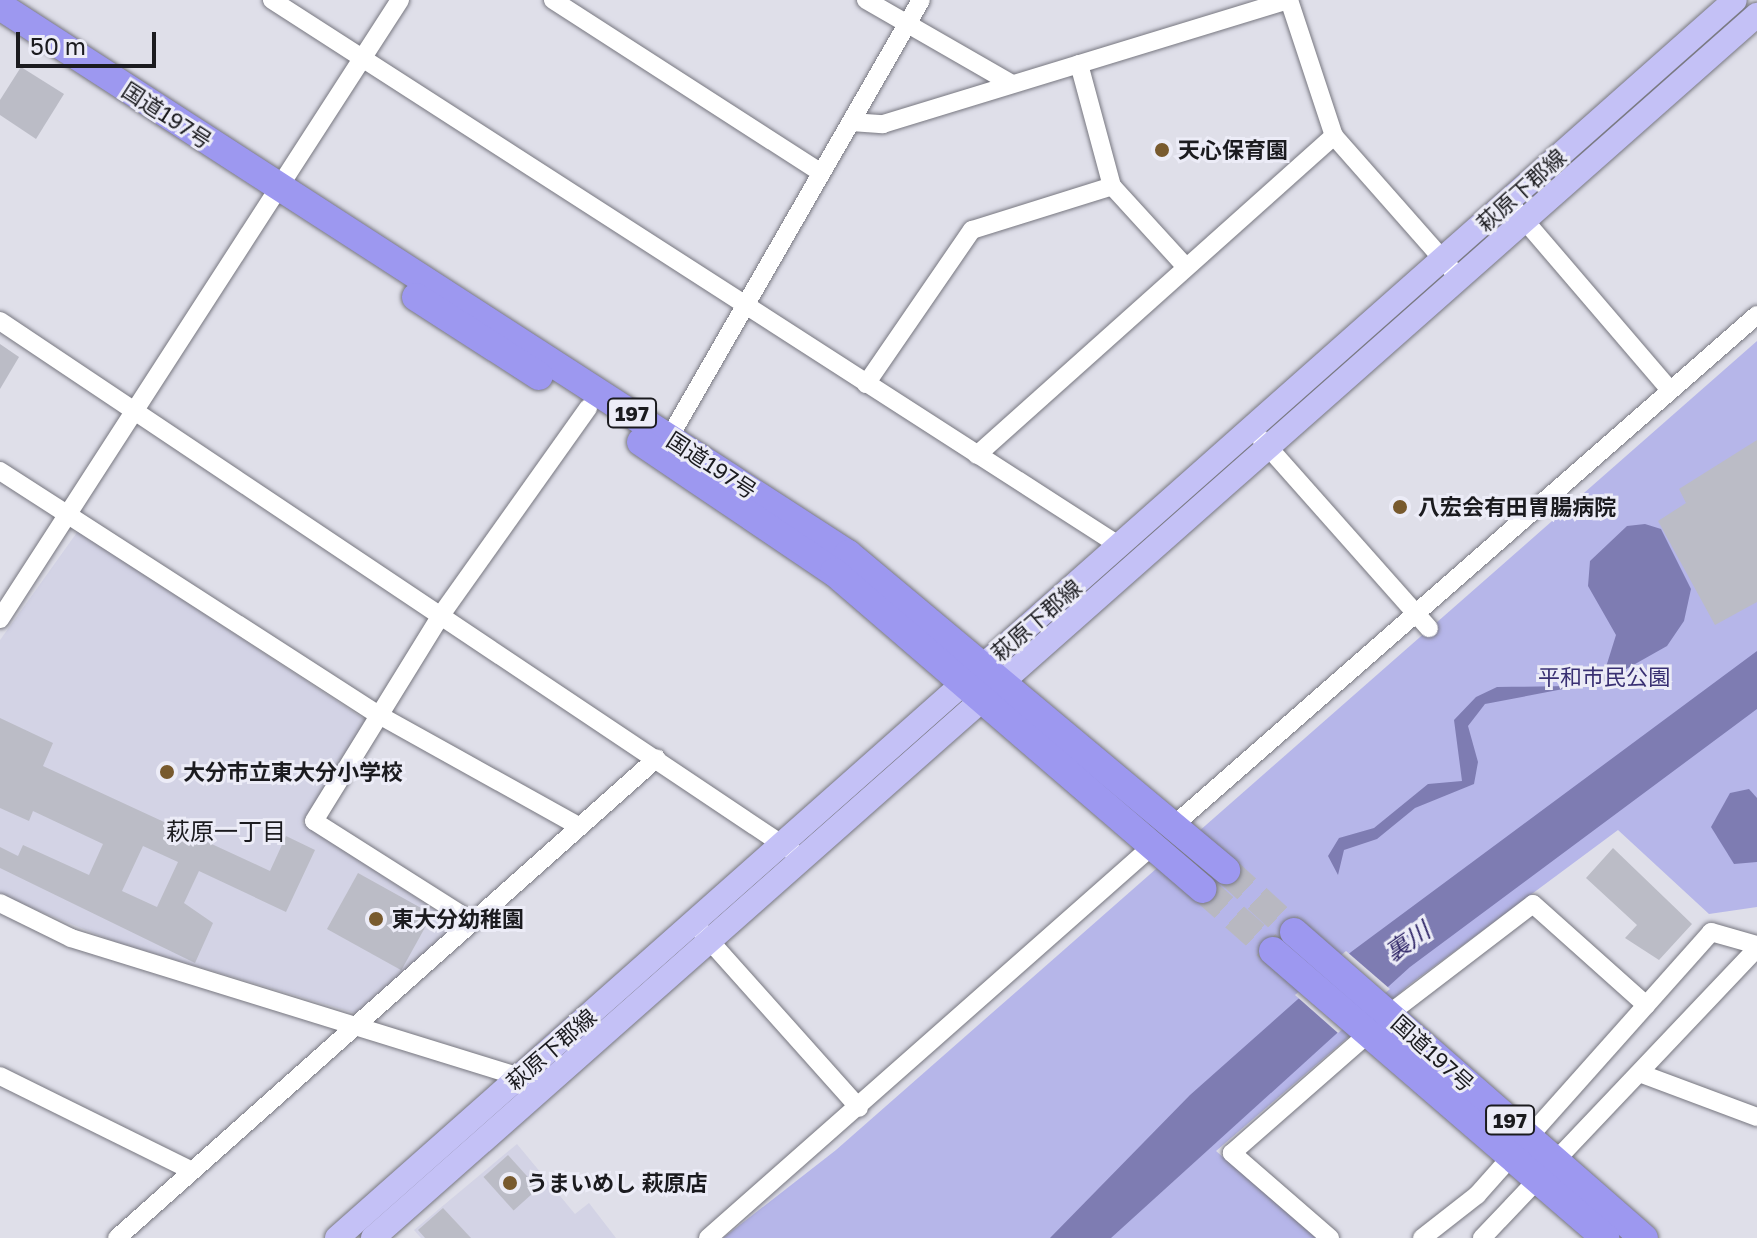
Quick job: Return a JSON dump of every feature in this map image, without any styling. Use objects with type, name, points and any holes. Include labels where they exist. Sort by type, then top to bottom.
[{"type":"highway","name":"国道197号","points":[[0,6],[588,408],[665,446],[834,572],[1203,889]]},
{"type":"highway","name":"国道197号","points":[[0,29],[274,195],[665,446],[848,554],[1226,870]]},
{"type":"highway","name":"国道197号","points":[[1294,932],[1382,1008],[1520,1147]]},
{"type":"highway","name":"国道197号","points":[[1273,951],[1360,1028],[1548,1171],[1644,1238]]},
{"type":"highway","name":"国道197号","points":[[1548,1171],[1605,1238]]},
{"type":"main road","name":"萩原下郡線","points":[[993,673],[1260,438],[1442,259],[1734,0]]},
{"type":"main road","name":"萩原下郡線","points":[[337,1238],[527,1086],[972,693],[1120,546],[1459,278],[1755,21]]},
{"type":"main road","name":"萩原下郡線","points":[[373,1238],[527,1086]]},
{"type":"street","points":[[272,0],[1120,546]]},
{"type":"street","points":[[0,619],[400,0]]},
{"type":"street","points":[[553,0],[821,173]]},
{"type":"street","points":[[866,0],[1012,84]]},
{"type":"street","points":[[665,446],[921,0]]},
{"type":"street","points":[[851,122],[883,124],[1289,0],[1334,136],[1459,278]]},
{"type":"street","points":[[1734,0],[1755,21]]},
{"type":"street","points":[[1079,64],[1112,186],[1186,267]]},
{"type":"street","points":[[977,455],[1334,136]]},
{"type":"street","points":[[866,384],[972,230],[1112,186]]},
{"type":"street","points":[[1508,201],[1670,390]]},
{"type":"street","points":[[1173,826],[1423,621],[1670,390],[1757,315]]},
{"type":"street","points":[[0,321],[657,758],[792,852]]},
{"type":"street","points":[[473,922],[314,821],[441,615],[588,408]]},
{"type":"street","points":[[1260,438],[1423,621]]},
{"type":"street","points":[[0,471],[379,715],[580,827]]},
{"type":"street","points":[[117,1238],[657,758]]},
{"type":"street","points":[[708,1238],[859,1108],[1151,847]]},
{"type":"street","points":[[0,903],[71,938],[356,1025],[527,1086]]},
{"type":"street","points":[[1382,1008],[1533,904],[1646,1005]]},
{"type":"street","points":[[701,932],[859,1108]]},
{"type":"street","points":[[1422,1238],[1520,1147],[1711,932],[1757,946],[1642,1074],[1482,1238]]},
{"type":"street","points":[[1330,1238],[1232,1153],[1360,1028]]},
{"type":"street","points":[[1642,1074],[1757,1117]]},
{"type":"street","points":[[0,1076],[192,1171]]},
{"type":"shaded area","name":"大分市立東大分小学校","points":[[78,531],[367,721],[302,823],[458,925],[358,1014],[118,943],[0,895],[0,640]]},
{"type":"shaded area","points":[[517,1144],[575,1214],[589,1203],[616,1238],[421,1238],[414,1230]]},
{"type":"green space","name":"平和市民公園","points":[[1757,341],[1757,907],[1709,914],[1618,830],[1409,985],[1216,1151],[1316,1238],[723,1238],[836,1150]]},
{"type":"water","points":[[1645,524],[1661,529],[1691,589],[1684,621],[1667,646],[1605,681],[1485,704],[1468,726],[1478,762],[1474,784],[1415,808],[1377,839],[1344,850],[1338,875],[1328,856],[1339,838],[1374,828],[1428,784],[1462,781],[1454,720],[1476,697],[1497,687],[1569,686],[1606,667],[1616,635],[1588,586],[1590,561],[1627,526]]},
{"type":"water","name":"裏川","points":[[1757,651],[1757,709],[1410,967],[1111,1238],[1050,1238],[1190,1095],[1351,952]]},
{"type":"water","points":[[1749,789],[1757,798],[1757,862],[1734,864],[1711,827],[1730,793]]},
{"type":"pier","points":[[1346,951],[1390,989],[1338,1033],[1295,995]]},
{"type":"building","points":[[21,67],[64,94],[36,139],[0,115],[0,100]]},
{"type":"building","points":[[0,344],[19,357],[0,389]]},
{"type":"building","points":[[1757,440],[1757,602],[1715,625],[1658,521],[1686,503],[1679,489]]},
{"type":"building","points":[[0,718],[53,743],[43,766],[270,871],[286,836],[315,850],[286,912],[199,871],[184,903],[213,923],[195,963],[0,868],[0,847],[18,856],[23,845],[89,875],[103,844],[33,811],[29,821],[0,808]],"holes":[[[143,846],[178,862],[157,907],[122,891]]]},
{"type":"building","points":[[1613,848],[1692,924],[1659,960],[1625,938],[1637,925],[1586,878]]},
{"type":"building","name":"東大分幼稚園","points":[[358,873],[432,914],[401,970],[327,929]]},
{"type":"building","name":"うまいめし 萩原店","points":[[508,1155],[538,1188],[514,1211],[483,1177]]},
{"type":"building","points":[[443,1208],[471,1238],[425,1238],[418,1230]]},
{"type":"tunnel","points":[[1226,870],[1294,932]]},
{"type":"tunnel","points":[[1203,889],[1273,951]]},
{"type":"place","name":"天心保育園","points":[[1162,150]]},
{"type":"place","name":"八宏会有田胃腸病院","points":[[1400,507]]},
{"type":"place","name":"大分市立東大分小学校","points":[[167,772]]},
{"type":"place","name":"東大分幼稚園","points":[[376,919]]},
{"type":"place","name":"うまいめし 萩原店","points":[[510,1183]]},
{"type":"district","name":"萩原一丁目","points":[[226,831]]}]
